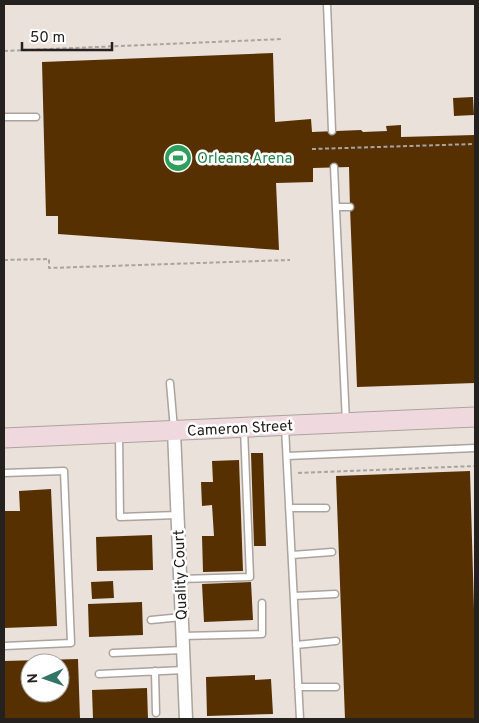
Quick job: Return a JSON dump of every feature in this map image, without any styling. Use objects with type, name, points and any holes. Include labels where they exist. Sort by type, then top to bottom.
[{"type":"street","name":"Cameron Street","points":[[4,438],[475,417]]},
{"type":"street","name":"Quality Court","points":[[174,430],[186,719]]},
{"type":"lane","points":[[327,4],[332,131]]},
{"type":"lane","points":[[4,117],[36,117]]},
{"type":"lane","points":[[334,167],[346,423]]},
{"type":"lane","points":[[336,208],[350,207]]},
{"type":"lane","points":[[170,383],[174,430]]},
{"type":"lane","points":[[285,426],[300,719]]},
{"type":"lane","points":[[180,579],[250,577],[244,428]]},
{"type":"lane","points":[[119,433],[120,517],[177,515]]},
{"type":"lane","points":[[287,456],[475,448]]},
{"type":"lane","points":[[4,473],[64,471],[71,643],[4,646]]},
{"type":"lane","points":[[290,508],[326,508]]},
{"type":"lane","points":[[292,554],[332,552]]},
{"type":"lane","points":[[294,596],[335,594]]},
{"type":"lane","points":[[182,636],[262,634],[262,604]]},
{"type":"lane","points":[[151,620],[182,617]]},
{"type":"lane","points":[[296,644],[336,641]]},
{"type":"lane","points":[[113,653],[183,650]]},
{"type":"lane","points":[[99,674],[184,670]]},
{"type":"lane","points":[[155,671],[156,712]]},
{"type":"lane","points":[[298,688],[336,687]]},
{"type":"path","points":[[4,52],[283,39]]},
{"type":"path","points":[[312,148],[475,144]]},
{"type":"path","points":[[4,260],[49,259],[49,268],[290,260]]},
{"type":"path","points":[[413,463],[414,468]]},
{"type":"path","points":[[393,464],[393,469]]},
{"type":"path","points":[[298,473],[475,466]]},
{"type":"building","points":[[273,53],[275,122],[311,119],[312,132],[387,131],[386,126],[401,125],[401,137],[475,135],[475,383],[357,387],[349,167],[313,168],[313,182],[276,183],[279,250],[58,234],[58,216],[46,216],[42,62]]},
{"type":"building","points":[[473,97],[474,115],[454,116],[453,98]]},
{"type":"building","points":[[251,453],[263,453],[266,546],[254,546]]},
{"type":"building","points":[[239,460],[243,571],[203,572],[202,536],[214,536],[212,505],[202,506],[201,482],[213,482],[212,461]]},
{"type":"building","points":[[470,471],[475,643],[475,719],[345,719],[336,476]]},
{"type":"building","points":[[51,489],[57,626],[4,628],[4,511],[20,511],[19,491]]},
{"type":"building","points":[[152,535],[153,570],[97,571],[96,537]]},
{"type":"building","points":[[113,581],[114,598],[92,599],[91,582]]},
{"type":"building","points":[[251,582],[253,620],[204,622],[202,584]]},
{"type":"building","points":[[142,602],[143,635],[89,637],[88,604]]},
{"type":"building","points":[[70,659],[78,659],[80,719],[4,719],[4,661],[20,661],[20,703],[70,703]]},
{"type":"building","points":[[255,675],[255,680],[271,679],[273,714],[207,716],[206,677]]},
{"type":"building","points":[[147,688],[148,719],[93,719],[92,690]]},
{"type":"place","name":"Orleans Arena","points":[[178,158]]}]
